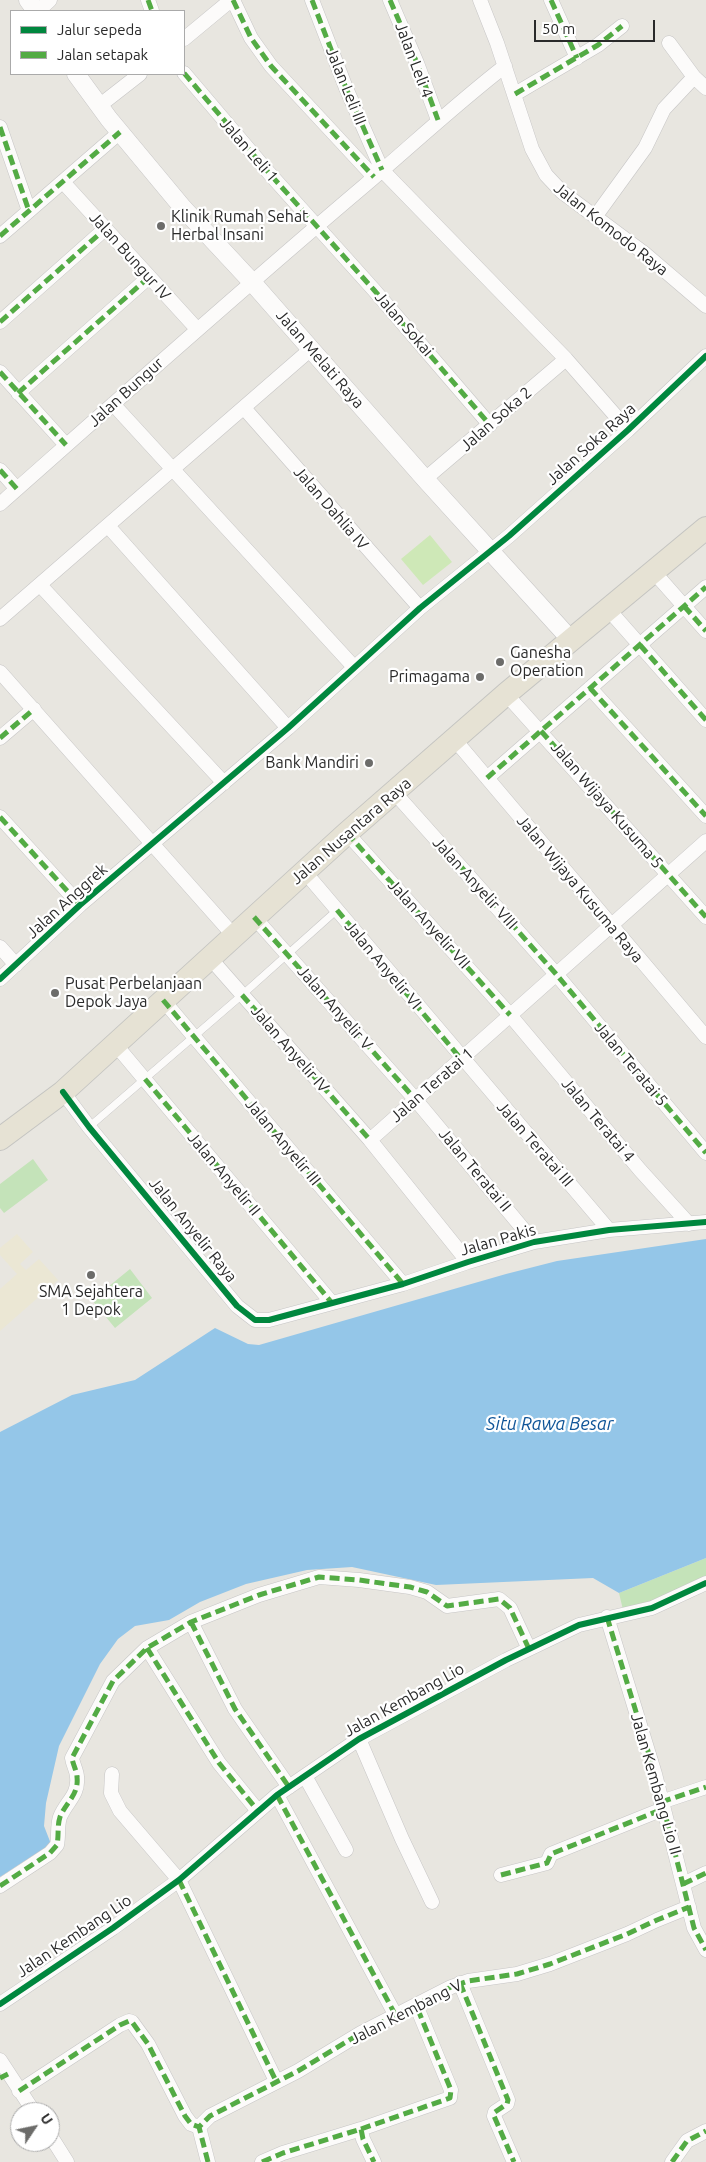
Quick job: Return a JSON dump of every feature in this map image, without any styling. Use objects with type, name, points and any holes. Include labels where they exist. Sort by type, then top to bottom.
[{"type":"highway","name":"Jalan Nusantara Raya","points":[[0,1139],[64,1092],[254,916],[347,833],[506,694],[706,528]]},
{"type":"street","points":[[28,0],[36,10]]},
{"type":"street","points":[[38,10],[50,0]]},
{"type":"street","points":[[185,38],[232,0],[242,23],[258,49],[378,174],[566,359],[628,430]]},
{"type":"street","name":"Jalan Leli III","points":[[312,0],[378,174]]},
{"type":"street","name":"Jalan Leli 4","points":[[390,0],[417,63],[438,120]]},
{"type":"street","name":"Jalan Komodo Raya","points":[[480,0],[515,94],[532,149],[546,175],[562,192],[644,254],[706,306]]},
{"type":"street","points":[[551,0],[577,58]]},
{"type":"street","points":[[515,94],[598,45],[622,26]]},
{"type":"street","points":[[669,43],[694,77],[706,88]]},
{"type":"street","name":"Jalan Bungur","points":[[0,504],[252,281],[378,174],[438,120],[504,66]]},
{"type":"street","name":"Jalan Melati Raya","points":[[77,75],[99,106],[183,208],[252,281],[425,480],[491,550],[571,640]]},
{"type":"street","points":[[99,106],[139,75]]},
{"type":"street","name":"Jalan Leli 1","points":[[185,75],[316,226]]},
{"type":"street","points":[[595,217],[645,148],[664,109],[694,77]]},
{"type":"street","points":[[0,127],[29,211]]},
{"type":"street","points":[[0,236],[120,132]]},
{"type":"street","name":"Jalan Bungur IV","points":[[63,182],[197,329]]},
{"type":"street","name":"Jalan Sokai","points":[[316,226],[374,290],[490,425]]},
{"type":"street","points":[[0,322],[105,229]]},
{"type":"street","points":[[18,392],[149,277]]},
{"type":"street","points":[[0,619],[311,349]]},
{"type":"street","name":"Jalan Soka Raya","points":[[354,667],[628,430],[706,356]]},
{"type":"street","name":"Jalan Soka 2","points":[[425,480],[566,359]]},
{"type":"street","points":[[0,372],[66,445]]},
{"type":"street","points":[[113,404],[354,667]]},
{"type":"street","name":"Jalan Dahlia IV","points":[[244,408],[420,608]]},
{"type":"street","points":[[0,470],[17,489]]},
{"type":"street","points":[[108,526],[288,728]]},
{"type":"street","points":[[653,571],[706,631]]},
{"type":"street","points":[[40,585],[224,783]]},
{"type":"street","points":[[487,778],[706,587]]},
{"type":"street","points":[[608,609],[706,720]]},
{"type":"street","name":"Jalan Anggrek","points":[[0,979],[80,905],[288,728],[354,667]]},
{"type":"street","points":[[0,672],[234,936]]},
{"type":"street","points":[[590,688],[706,816]]},
{"type":"street","name":"Jalan Wijaya Kusuma 5","points":[[506,694],[706,917]]},
{"type":"street","points":[[0,738],[34,709]]},
{"type":"street","name":"Jalan Wijaya Kusuma Raya","points":[[454,740],[706,1037]]},
{"type":"street","name":"Jalan Anyelir VIII","points":[[394,792],[556,974]]},
{"type":"street","points":[[0,817],[80,905]]},
{"type":"street","name":"Jalan Anyelir VII","points":[[347,833],[510,1015]]},
{"type":"street","name":"Jalan Teratai 1","points":[[370,1140],[706,841]]},
{"type":"street","name":"Jalan Anyelir VI","points":[[304,871],[461,1059]]},
{"type":"street","name":"Jalan Anyelir V","points":[[254,916],[415,1099]]},
{"type":"street","points":[[0,947],[16,965]]},
{"type":"street","name":"Jalan Anyelir IV","points":[[210,958],[370,1140]]},
{"type":"street","name":"Jalan Teratai 5","points":[[556,974],[706,1153]]},
{"type":"street","name":"Jalan Anyelir III","points":[[163,1000],[403,1284]]},
{"type":"street","name":"Jalan Teratai 4","points":[[510,1015],[640,1170],[688,1224]]},
{"type":"street","name":"Jalan Anyelir II","points":[[115,1044],[332,1303]]},
{"type":"street","name":"Jalan Teratai III","points":[[461,1059],[609,1230]]},
{"type":"street","name":"Jalan Anyelir Raya","points":[[64,1092],[90,1127],[238,1306],[248,1315],[255,1320],[269,1320],[332,1303]]},
{"type":"street","name":"Jalan Teratai II","points":[[415,1099],[534,1242]]},
{"type":"street","points":[[370,1140],[468,1262]]},
{"type":"street","name":"Jalan Pakis","points":[[332,1303],[403,1284],[534,1242],[609,1230],[706,1222]]},
{"type":"street","points":[[0,1886],[50,1853],[57,1845],[58,1822],[61,1814],[75,1795],[77,1785],[78,1776],[72,1758],[114,1681],[147,1648],[191,1622],[260,1595],[319,1578],[359,1580],[427,1592],[447,1606],[499,1599],[510,1608],[529,1649]]},
{"type":"street","name":"Jalan Kembang Lio","points":[[0,2004],[113,1928],[179,1880],[277,1795],[359,1739],[529,1649],[579,1625],[652,1608],[706,1583]]},
{"type":"street","name":"Jalan Kembang Lio II","points":[[607,1618],[655,1774],[694,1928],[706,1950]]},
{"type":"street","points":[[191,1622],[235,1709],[289,1787]]},
{"type":"street","points":[[147,1648],[219,1763],[258,1811]]},
{"type":"street","points":[[359,1739],[402,1839],[432,1902]]},
{"type":"street","points":[[112,1774],[111,1793],[120,1812],[179,1880],[276,2082]]},
{"type":"street","points":[[305,1776],[346,1850]]},
{"type":"street","points":[[501,1875],[547,1863],[551,1854],[706,1787]]},
{"type":"street","points":[[277,1795],[396,2016]]},
{"type":"street","points":[[683,1884],[706,1873]]},
{"type":"street","name":"Jalan Kembang V","points":[[199,2127],[210,2116],[298,2071],[361,2033],[460,1984],[517,1974],[550,1964],[689,1907]]},
{"type":"street","points":[[460,1984],[508,2100],[507,2104],[495,2112],[494,2116],[514,2162]]},
{"type":"street","points":[[262,2162],[285,2158],[450,2098],[451,2090],[416,2005]]},
{"type":"street","points":[[19,2091],[128,2021],[132,2022],[148,2044],[185,2116],[191,2124],[199,2127],[208,2162]]},
{"type":"street","points":[[0,2060],[4,2076],[27,2102]]},
{"type":"street","points":[[361,2129],[363,2139],[374,2162]]},
{"type":"street","points":[[672,2162],[687,2141],[706,2131]]},
{"type":"street","points":[[60,2151],[67,2162]]},
{"type":"lane","points":[[90,1127],[242,996],[336,910]]},
{"type":"shaded area","points":[[17,1234],[33,1252],[20,1264],[26,1270],[39,1259],[58,1280],[0,1331],[0,1289],[17,1274],[0,1255],[0,1248]]},
{"type":"green space","points":[[430,535],[452,562],[423,585],[401,559]]},
{"type":"green space","points":[[33,1159],[48,1180],[4,1213],[0,1208],[0,1184]]},
{"type":"green space","points":[[130,1269],[152,1298],[115,1328],[92,1300]]},
{"type":"green space","points":[[706,1558],[706,1583],[624,1614],[619,1593]]},
{"type":"water","name":"Situ Rawa Besar","points":[[706,1239],[706,1558],[619,1593],[593,1578],[436,1585],[352,1567],[307,1570],[246,1584],[200,1602],[169,1620],[135,1626],[118,1639],[100,1664],[59,1746],[46,1803],[44,1826],[51,1844],[0,1877],[0,1432],[72,1395],[135,1380],[215,1328],[248,1344],[259,1345],[557,1261]]},
{"type":"marked path","points":[[148,0],[152,10]]},
{"type":"marked path","points":[[233,0],[251,38],[271,66],[374,177]]},
{"type":"marked path","points":[[312,0],[346,88],[382,170]]},
{"type":"marked path","points":[[390,0],[417,63],[438,120]]},
{"type":"marked path","points":[[551,0],[577,58]]},
{"type":"marked path","points":[[515,94],[598,45],[622,26]]},
{"type":"marked path","points":[[185,74],[490,425]]},
{"type":"marked path","points":[[0,127],[29,211]]},
{"type":"marked path","points":[[0,236],[120,132]]},
{"type":"marked path","points":[[0,322],[105,229]]},
{"type":"marked path","points":[[18,393],[149,277]]},
{"type":"marked path","points":[[0,372],[66,445]]},
{"type":"marked path","points":[[0,470],[17,489]]},
{"type":"marked path","points":[[487,778],[706,587]]},
{"type":"marked path","points":[[684,606],[706,631]]},
{"type":"marked path","points":[[640,645],[706,720]]},
{"type":"marked path","points":[[590,688],[706,816]]},
{"type":"marked path","points":[[0,738],[34,709]]},
{"type":"marked path","points":[[541,731],[706,917]]},
{"type":"marked path","points":[[0,817],[80,905]]},
{"type":"marked path","points":[[347,833],[510,1015]]},
{"type":"marked path","points":[[440,843],[556,974],[706,1153]]},
{"type":"marked path","points":[[337,910],[461,1059]]},
{"type":"marked path","points":[[254,917],[415,1099]]},
{"type":"marked path","points":[[242,995],[370,1140]]},
{"type":"marked path","points":[[163,1000],[403,1284]]},
{"type":"marked path","points":[[145,1079],[332,1303]]},
{"type":"marked path","points":[[0,1886],[50,1853],[57,1845],[60,1817],[76,1789],[77,1775],[72,1758],[113,1681],[147,1648],[191,1622],[259,1595],[319,1577],[359,1580],[410,1587],[427,1592],[447,1606],[499,1599],[510,1608],[529,1649]]},
{"type":"marked path","points":[[607,1617],[655,1774],[694,1928],[706,1950]]},
{"type":"marked path","points":[[191,1622],[235,1709],[289,1787]]},
{"type":"marked path","points":[[147,1648],[219,1763],[258,1811]]},
{"type":"marked path","points":[[661,1802],[706,1787]]},
{"type":"marked path","points":[[277,1795],[396,2016]]},
{"type":"marked path","points":[[501,1875],[547,1863],[551,1854],[663,1809]]},
{"type":"marked path","points":[[683,1884],[706,1873]]},
{"type":"marked path","points":[[179,1880],[276,2081]]},
{"type":"marked path","points":[[208,2162],[199,2127],[210,2116],[298,2071],[361,2033],[451,1987],[468,1981],[517,1974],[550,1964],[689,1907]]},
{"type":"marked path","points":[[460,1983],[508,2100],[507,2104],[495,2112],[494,2116],[514,2162]]},
{"type":"marked path","points":[[361,2129],[450,2098],[451,2090],[416,2005]]},
{"type":"marked path","points":[[19,2091],[129,2021],[132,2022],[148,2044],[185,2116],[191,2124],[199,2127]]},
{"type":"marked path","points":[[0,2078],[8,2074]]},
{"type":"marked path","points":[[262,2162],[283,2153],[361,2129],[363,2139],[374,2162]]},
{"type":"marked path","points":[[672,2162],[687,2141],[706,2131]]},
{"type":"cycle path","points":[[0,979],[80,905],[288,728],[420,608],[509,536],[628,430],[706,356]]},
{"type":"cycle path","points":[[63,1092],[89,1127],[237,1306],[255,1320],[269,1320],[403,1284],[534,1242],[609,1230],[706,1222]]},
{"type":"cycle path","points":[[0,2004],[113,1928],[179,1880],[277,1795],[359,1739],[506,1660],[579,1625],[652,1608],[706,1583]]},
{"type":"place","name":"Klinik Rumah Sehat Herbal Insani","points":[[161,226]]},
{"type":"place","name":"Ganesha Operation","points":[[500,662]]},
{"type":"place","name":"Primagama","points":[[480,677]]},
{"type":"place","name":"Bank Mandiri","points":[[369,763]]},
{"type":"place","name":"Pusat Perbelanjaan Depok Jaya","points":[[55,993]]},
{"type":"place","name":"SMA Sejahtera 1 Depok","points":[[91,1275]]}]
